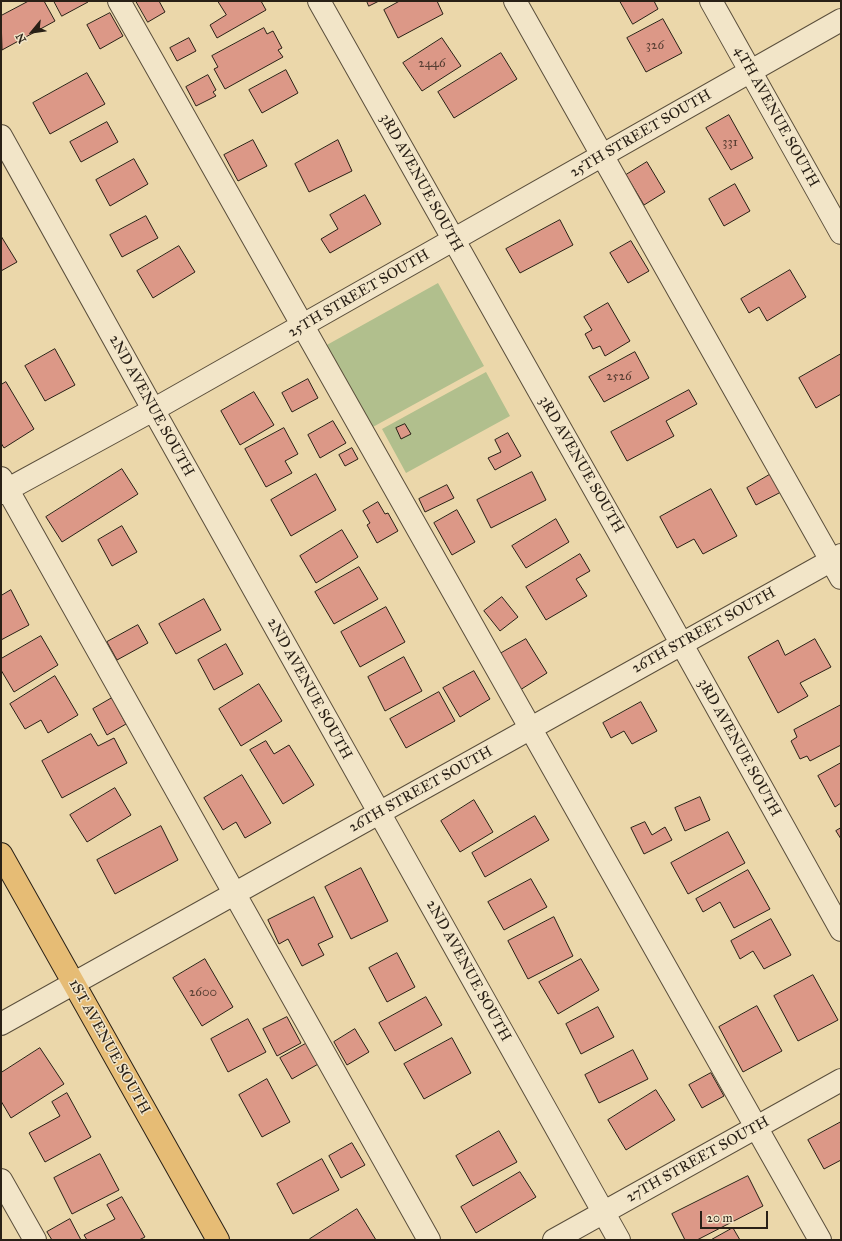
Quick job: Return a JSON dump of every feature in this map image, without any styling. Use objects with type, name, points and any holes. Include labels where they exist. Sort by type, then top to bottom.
[{"type":"main road","name":"1ST AVENUE SOUTH","points":[[1,854],[218,1240]]},
{"type":"street","points":[[119,1],[304,325],[530,729],[820,1240]]},
{"type":"street","name":"3RD AVENUE SOUTH","points":[[319,1],[682,644],[841,930]]},
{"type":"street","points":[[515,1],[602,156],[838,564]]},
{"type":"street","name":"4TH AVENUE SOUTH","points":[[711,1],[841,233]]},
{"type":"street","name":"25TH STREET SOUTH","points":[[3,487],[153,410],[841,20]]},
{"type":"street","name":"2ND AVENUE SOUTH","points":[[1,136],[153,410],[619,1240]]},
{"type":"street","points":[[3,487],[430,1240]]},
{"type":"street","name":"26TH STREET SOUTH","points":[[1,1024],[682,644],[838,564]]},
{"type":"street","name":"27TH STREET SOUTH","points":[[554,1240],[841,1080]]},
{"type":"street","points":[[1,1180],[35,1240]]},
{"type":"green space","points":[[438,283],[484,366],[371,428],[325,346]]},
{"type":"green space","points":[[486,372],[510,416],[406,473],[382,429]]},
{"type":"building","points":[[29,1],[44,1],[55,21],[2,50],[1,16]]},
{"type":"building","points":[[54,1],[87,1],[88,2],[62,16]]},
{"type":"building","points":[[136,1],[159,1],[165,12],[148,22]]},
{"type":"building","points":[[218,1],[261,1],[266,10],[217,38],[210,25],[226,15]]},
{"type":"building","points":[[367,1],[379,1],[369,6]]},
{"type":"building","points":[[400,1],[437,1],[443,14],[398,38],[384,10]]},
{"type":"building","points":[[620,1],[654,1],[658,9],[633,24]]},
{"type":"building","points":[[110,13],[123,36],[100,49],[87,25]]},
{"type":"building","points":[[663,19],[682,53],[646,72],[627,38]]},
{"type":"building","points":[[264,28],[267,34],[273,31],[282,48],[278,50],[283,57],[225,89],[214,69],[218,67],[212,56]]},
{"type":"building","points":[[189,38],[196,51],[177,61],[170,48]]},
{"type":"building","points":[[442,38],[461,66],[422,91],[403,63]]},
{"type":"building","points":[[501,53],[517,79],[454,118],[438,92]]},
{"type":"building","points":[[286,70],[298,93],[262,113],[249,90]]},
{"type":"building","points":[[87,73],[105,104],[50,134],[33,103]]},
{"type":"building","points":[[208,75],[216,90],[213,92],[216,96],[196,106],[186,87]]},
{"type":"building","points":[[729,115],[753,158],[731,170],[706,128]]},
{"type":"building","points":[[107,122],[118,142],[81,162],[70,142]]},
{"type":"building","points":[[253,140],[267,166],[238,181],[224,155]]},
{"type":"building","points":[[338,140],[352,171],[309,192],[295,164]]},
{"type":"building","points":[[134,159],[148,184],[110,206],[96,180]]},
{"type":"building","points":[[647,162],[665,192],[644,205],[626,175]]},
{"type":"building","points":[[735,184],[750,211],[724,226],[709,199]]},
{"type":"building","points":[[365,195],[381,224],[330,253],[321,239],[338,229],[330,215]]},
{"type":"building","points":[[146,216],[158,238],[122,257],[110,235]]},
{"type":"building","points":[[560,220],[573,245],[520,273],[506,249]]},
{"type":"building","points":[[1,236],[17,262],[1,271]]},
{"type":"building","points":[[631,241],[649,271],[628,283],[610,253]]},
{"type":"building","points":[[179,246],[195,272],[153,298],[137,271]]},
{"type":"building","points":[[790,270],[806,297],[767,321],[759,307],[749,313],[741,299]]},
{"type":"building","points":[[608,303],[630,341],[605,356],[600,346],[593,349],[585,334],[592,330],[584,317]]},
{"type":"building","points":[[55,349],[75,385],[45,401],[25,366]]},
{"type":"building","points":[[635,352],[649,378],[604,402],[589,377]]},
{"type":"building","points":[[841,354],[841,394],[816,408],[799,378]]},
{"type":"building","points":[[308,379],[318,398],[292,412],[282,393]]},
{"type":"building","points":[[6,382],[34,429],[4,448],[1,443],[1,385]]},
{"type":"building","points":[[689,390],[697,404],[666,421],[674,436],[627,461],[611,432]]},
{"type":"building","points":[[254,392],[274,425],[240,445],[221,411]]},
{"type":"building","points":[[333,421],[346,443],[320,458],[308,435]]},
{"type":"building","points":[[405,424],[411,434],[401,439],[396,428]]},
{"type":"building","points":[[284,428],[298,454],[285,461],[292,473],[266,487],[245,449]]},
{"type":"building","points":[[508,433],[521,456],[495,470],[488,458],[501,452],[495,440]]},
{"type":"building","points":[[352,448],[358,459],[345,466],[339,455]]},
{"type":"building","points":[[122,469],[138,494],[62,542],[46,517]]},
{"type":"building","points":[[532,472],[546,500],[491,528],[477,500]]},
{"type":"building","points":[[316,474],[336,510],[291,536],[271,500]]},
{"type":"building","points":[[771,474],[781,492],[756,505],[747,488]]},
{"type":"building","points":[[447,485],[454,498],[425,512],[419,499]]},
{"type":"building","points":[[711,489],[737,536],[703,554],[694,539],[677,548],[660,517]]},
{"type":"building","points":[[378,502],[385,514],[388,513],[398,531],[377,543],[367,525],[370,523],[363,511]]},
{"type":"building","points":[[457,510],[475,542],[452,555],[434,523]]},
{"type":"building","points":[[556,519],[569,542],[526,568],[512,546]]},
{"type":"building","points":[[122,526],[137,552],[112,566],[98,540]]},
{"type":"building","points":[[342,530],[358,557],[316,583],[300,556]]},
{"type":"building","points":[[580,554],[590,571],[576,579],[587,596],[546,620],[526,587]]},
{"type":"building","points":[[359,567],[378,599],[334,624],[315,592]]},
{"type":"building","points":[[11,590],[29,625],[1,640],[1,596]]},
{"type":"building","points":[[502,597],[518,617],[500,631],[484,611]]},
{"type":"building","points":[[204,599],[221,630],[176,654],[159,624]]},
{"type":"building","points":[[386,607],[405,642],[360,667],[341,632]]},
{"type":"building","points":[[138,625],[148,643],[117,660],[107,642]]},
{"type":"building","points":[[41,636],[58,665],[14,692],[1,670],[1,659]]},
{"type":"building","points":[[526,639],[547,673],[520,690],[498,655]]},
{"type":"building","points":[[815,639],[831,667],[800,683],[808,696],[778,713],[748,657],[778,640],[785,655]]},
{"type":"building","points":[[226,644],[243,674],[214,690],[198,660]]},
{"type":"building","points":[[404,657],[422,691],[385,711],[368,677]]},
{"type":"building","points":[[474,671],[490,699],[460,717],[443,688]]},
{"type":"building","points":[[55,676],[78,715],[48,733],[41,720],[25,729],[10,704]]},
{"type":"building","points":[[259,684],[282,721],[241,746],[219,709]]},
{"type":"building","points":[[439,692],[455,721],[406,748],[390,719]]},
{"type":"building","points":[[112,698],[126,724],[107,735],[93,709]]},
{"type":"building","points":[[641,702],[657,731],[632,744],[624,731],[611,738],[603,723]]},
{"type":"building","points":[[841,705],[841,745],[810,761],[807,756],[800,759],[791,741],[797,737],[794,730]]},
{"type":"building","points":[[91,734],[98,746],[114,738],[127,763],[62,798],[42,761]]},
{"type":"building","points":[[266,741],[274,754],[289,745],[314,785],[283,804],[250,750]]},
{"type":"building","points":[[841,763],[841,803],[835,807],[818,776]]},
{"type":"building","points":[[242,775],[271,823],[245,838],[236,822],[223,830],[204,798]]},
{"type":"building","points":[[115,788],[131,815],[87,842],[70,815]]},
{"type":"building","points":[[700,797],[710,820],[685,831],[675,808]]},
{"type":"building","points":[[474,800],[493,832],[460,852],[441,821]]},
{"type":"building","points":[[535,816],[549,840],[485,877],[472,853]]},
{"type":"building","points":[[645,822],[652,835],[665,827],[672,840],[644,854],[631,828]]},
{"type":"building","points":[[161,826],[178,860],[115,894],[97,860]]},
{"type":"building","points":[[841,828],[841,839],[836,831]]},
{"type":"building","points":[[728,832],[745,863],[688,894],[671,863]]},
{"type":"building","points":[[361,868],[388,921],[351,939],[325,887]]},
{"type":"building","points":[[748,870],[770,909],[734,928],[720,902],[703,912],[696,899]]},
{"type":"building","points":[[531,879],[547,907],[504,930],[488,902]]},
{"type":"building","points":[[314,897],[333,937],[318,944],[324,955],[302,966],[288,939],[279,944],[268,920]]},
{"type":"building","points":[[554,917],[573,956],[528,979],[508,941]]},
{"type":"building","points":[[771,919],[791,955],[764,969],[753,951],[740,959],[731,941]]},
{"type":"building","points":[[397,953],[415,987],[387,1002],[369,968]]},
{"type":"building","points":[[205,959],[233,1007],[202,1026],[173,978]]},
{"type":"building","points":[[581,959],[599,990],[558,1014],[539,982]]},
{"type":"building","points":[[813,975],[838,1020],[798,1041],[774,996]]},
{"type":"building","points":[[426,997],[442,1025],[395,1051],[379,1023]]},
{"type":"building","points":[[757,1006],[782,1051],[743,1072],[719,1027]]},
{"type":"building","points":[[598,1007],[614,1037],[581,1054],[566,1024]]},
{"type":"building","points":[[287,1017],[301,1043],[277,1056],[263,1029]]},
{"type":"building","points":[[248,1019],[266,1052],[228,1072],[211,1039]]},
{"type":"building","points":[[355,1029],[369,1052],[347,1065],[334,1042]]},
{"type":"building","points":[[452,1038],[471,1073],[424,1099],[404,1064]]},
{"type":"building","points":[[309,1042],[320,1063],[292,1079],[280,1058]]},
{"type":"building","points":[[40,1048],[64,1084],[11,1118],[1,1101],[1,1073]]},
{"type":"building","points":[[633,1050],[648,1079],[599,1103],[585,1075]]},
{"type":"building","points":[[711,1073],[724,1096],[702,1108],[689,1085]]},
{"type":"building","points":[[267,1079],[290,1122],[262,1137],[239,1095]]},
{"type":"building","points":[[656,1090],[675,1120],[626,1150],[608,1120]]},
{"type":"building","points":[[67,1093],[91,1137],[45,1162],[29,1133],[60,1116],[52,1102]]},
{"type":"building","points":[[841,1122],[841,1160],[824,1169],[808,1140]]},
{"type":"building","points":[[499,1131],[517,1162],[473,1186],[456,1156]]},
{"type":"building","points":[[352,1143],[365,1165],[341,1178],[329,1156]]},
{"type":"building","points":[[100,1154],[119,1190],[72,1214],[54,1178]]},
{"type":"building","points":[[322,1159],[339,1190],[293,1214],[277,1184]]},
{"type":"building","points":[[520,1172],[536,1197],[476,1233],[461,1207]]},
{"type":"building","points":[[748,1176],[763,1206],[697,1240],[685,1240],[672,1214]]},
{"type":"building","points":[[122,1197],[145,1237],[139,1240],[87,1240],[84,1235],[115,1219],[107,1205]]},
{"type":"building","points":[[357,1209],[376,1240],[310,1239]]},
{"type":"building","points":[[70,1219],[81,1240],[52,1240],[47,1232]]},
{"type":"building","points":[[733,1228],[740,1240],[711,1240]]}]
